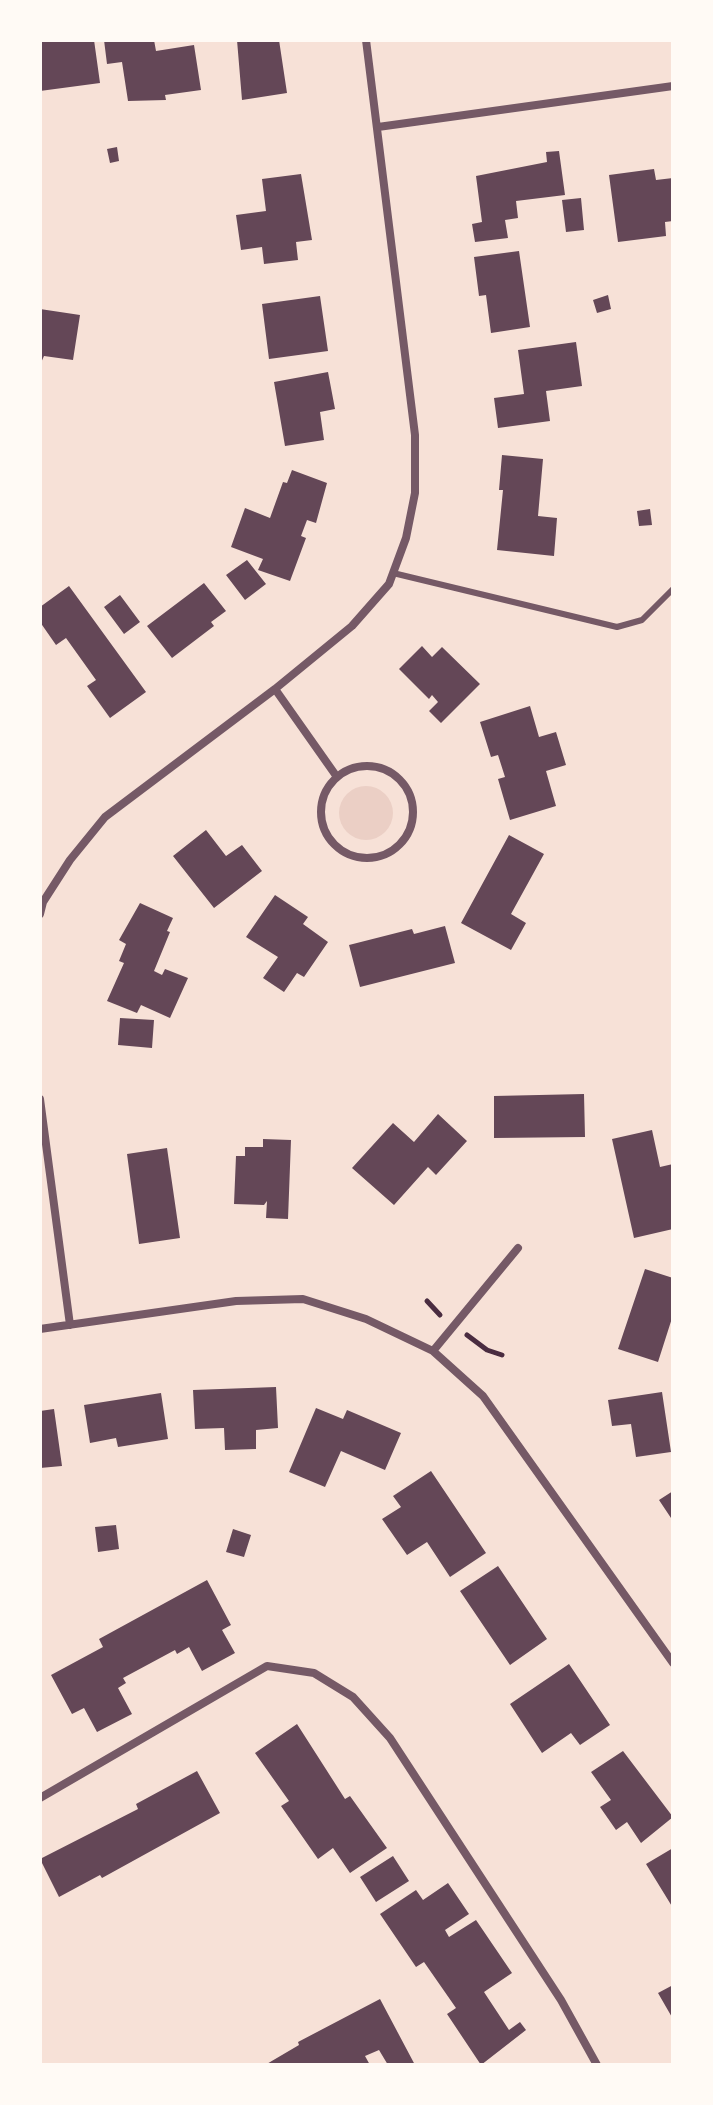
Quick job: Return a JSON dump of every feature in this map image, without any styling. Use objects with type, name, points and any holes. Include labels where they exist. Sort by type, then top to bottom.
[{"type":"street","points":[[40,914],[43,902],[70,860],[105,817],[275,689],[352,626],[389,584],[406,538],[415,493],[415,435],[366,40]]},
{"type":"street","points":[[378,127],[673,86]]},
{"type":"street","points":[[275,689],[337,777]]},
{"type":"street","points":[[365,766],[394,774],[405,785],[413,814],[402,842],[376,857],[346,853],[334,844],[321,818],[327,788],[337,777],[365,766]]},
{"type":"street","points":[[40,1099],[70,1325]]},
{"type":"street","points":[[433,1351],[518,1248]]},
{"type":"street","points":[[40,1329],[236,1301],[303,1299],[366,1319],[433,1351],[483,1396],[673,1663]]},
{"type":"street","points":[[40,1798],[267,1666],[314,1673],[353,1697],[390,1738],[561,2000],[597,2065]]},
{"type":"lane","points":[[393,573],[617,627],[642,620],[673,589]]},
{"type":"shaded area","points":[[366,786],[385,794],[393,813],[385,832],[366,840],[347,832],[339,813],[347,794]]},
{"type":"building","points":[[40,40],[94,40],[100,83],[40,91]]},
{"type":"building","points":[[104,40],[154,40],[156,51],[194,45],[201,90],[165,95],[166,100],[128,101],[122,62],[107,64]]},
{"type":"building","points":[[237,40],[279,40],[287,93],[242,100]]},
{"type":"building","points":[[117,147],[119,161],[110,163],[107,149]]},
{"type":"building","points":[[559,151],[565,195],[516,201],[518,218],[505,220],[508,238],[475,242],[472,224],[482,222],[476,176],[547,162],[546,152]]},
{"type":"building","points":[[654,169],[656,180],[673,178],[673,221],[665,222],[666,236],[618,242],[609,175]]},
{"type":"building","points":[[301,174],[312,240],[296,242],[298,260],[264,264],[262,247],[241,250],[236,215],[266,211],[262,179]]},
{"type":"building","points":[[581,198],[584,230],[566,232],[562,200]]},
{"type":"building","points":[[519,251],[530,327],[491,333],[486,295],[479,296],[474,257]]},
{"type":"building","points":[[608,295],[611,309],[597,313],[593,300]]},
{"type":"building","points":[[320,296],[328,351],[269,359],[262,304]]},
{"type":"building","points":[[40,309],[80,315],[73,360],[44,356],[40,365]]},
{"type":"building","points":[[576,342],[582,386],[546,391],[550,421],[498,428],[494,398],[524,394],[518,350]]},
{"type":"building","points":[[328,372],[335,409],[320,412],[324,440],[285,446],[274,382]]},
{"type":"building","points":[[502,455],[543,459],[538,516],[557,518],[554,556],[497,550],[503,490],[499,490]]},
{"type":"building","points":[[292,470],[327,483],[316,523],[307,520],[301,536],[306,538],[290,581],[258,570],[263,559],[231,547],[245,508],[270,518],[283,482],[287,483]]},
{"type":"building","points":[[650,509],[652,525],[639,526],[637,511]]},
{"type":"building","points":[[247,560],[266,584],[245,600],[226,575]]},
{"type":"building","points":[[204,583],[226,611],[211,622],[214,626],[172,658],[147,626]]},
{"type":"building","points":[[69,586],[146,692],[110,718],[87,686],[96,680],[66,638],[56,645],[40,622],[40,607]]},
{"type":"building","points":[[120,595],[140,622],[124,634],[104,607]]},
{"type":"building","points":[[422,646],[432,657],[442,647],[480,684],[441,723],[429,711],[438,702],[432,695],[429,699],[399,669]]},
{"type":"building","points":[[530,706],[539,737],[556,732],[566,765],[546,771],[556,806],[510,820],[498,779],[505,777],[498,755],[491,757],[480,722]]},
{"type":"building","points":[[206,830],[226,856],[242,845],[262,871],[214,908],[173,856]]},
{"type":"building","points":[[509,835],[544,854],[511,914],[526,923],[511,950],[461,923]]},
{"type":"building","points":[[275,895],[308,917],[303,924],[328,942],[304,977],[297,973],[284,992],[263,978],[278,957],[246,937]]},
{"type":"building","points":[[140,903],[173,918],[154,971],[162,975],[165,969],[188,978],[170,1018],[141,1005],[137,1013],[107,1001],[124,963],[119,961],[126,944],[119,940]]},
{"type":"building","points":[[445,926],[455,963],[360,987],[349,945],[412,929],[414,934]]},
{"type":"building","points":[[120,1018],[154,1020],[152,1048],[118,1045]]},
{"type":"building","points":[[584,1094],[585,1137],[494,1138],[494,1096]]},
{"type":"building","points":[[438,1114],[467,1141],[436,1175],[428,1167],[394,1205],[352,1168],[393,1123],[414,1142]]},
{"type":"building","points":[[652,1130],[660,1167],[673,1164],[673,1229],[634,1238],[612,1139]]},
{"type":"building","points":[[263,1139],[291,1140],[288,1219],[266,1218],[267,1201],[264,1205],[234,1204],[236,1156],[245,1156],[245,1147],[263,1147]]},
{"type":"building","points":[[167,1148],[180,1238],[139,1244],[127,1154]]},
{"type":"building","points":[[645,1269],[673,1278],[673,1315],[658,1362],[618,1349]]},
{"type":"building","points":[[276,1387],[278,1428],[256,1430],[256,1449],[225,1450],[224,1428],[195,1429],[193,1390]]},
{"type":"building","points":[[662,1392],[671,1452],[636,1457],[631,1424],[612,1426],[608,1400]]},
{"type":"building","points":[[161,1393],[168,1439],[118,1447],[116,1438],[90,1443],[84,1405]]},
{"type":"building","points":[[316,1408],[343,1419],[347,1410],[401,1433],[385,1470],[341,1451],[325,1487],[289,1472]]},
{"type":"building","points":[[54,1409],[62,1466],[40,1468],[40,1411]]},
{"type":"building","points":[[431,1471],[486,1553],[450,1577],[427,1542],[407,1555],[382,1519],[401,1507],[393,1496]]},
{"type":"building","points":[[673,1491],[673,1521],[659,1500]]},
{"type":"building","points":[[116,1525],[119,1549],[98,1552],[95,1527]]},
{"type":"building","points":[[233,1529],[251,1535],[244,1557],[226,1552]]},
{"type":"building","points":[[498,1566],[547,1639],[510,1665],[460,1591]]},
{"type":"building","points":[[207,1580],[231,1625],[222,1630],[235,1653],[202,1671],[189,1647],[177,1654],[175,1650],[123,1678],[126,1683],[118,1688],[132,1714],[97,1732],[84,1708],[72,1714],[51,1675],[103,1647],[99,1639]]},
{"type":"building","points":[[569,1664],[610,1725],[580,1745],[571,1733],[542,1753],[510,1704]]},
{"type":"building","points":[[297,1724],[345,1799],[350,1796],[387,1848],[350,1873],[333,1848],[318,1859],[281,1806],[289,1801],[255,1753]]},
{"type":"building","points":[[623,1751],[673,1817],[641,1843],[627,1822],[616,1830],[600,1807],[611,1800],[591,1772]]},
{"type":"building","points":[[197,1771],[220,1813],[102,1878],[100,1875],[59,1897],[40,1859],[138,1809],[136,1804]]},
{"type":"building","points":[[673,1848],[673,1908],[646,1864]]},
{"type":"building","points":[[393,1856],[409,1881],[376,1902],[360,1877]]},
{"type":"building","points":[[448,1883],[469,1914],[445,1930],[449,1937],[476,1920],[512,1973],[484,1992],[509,2030],[520,2022],[526,2030],[481,2065],[447,2014],[456,2008],[424,1962],[416,1967],[380,1914],[416,1890],[423,1900]]},
{"type":"building","points":[[673,1985],[673,2019],[658,1993]]},
{"type":"building","points":[[380,1999],[415,2065],[388,2065],[379,2050],[365,2056],[370,2065],[265,2065],[299,2045],[298,2042]]}]
